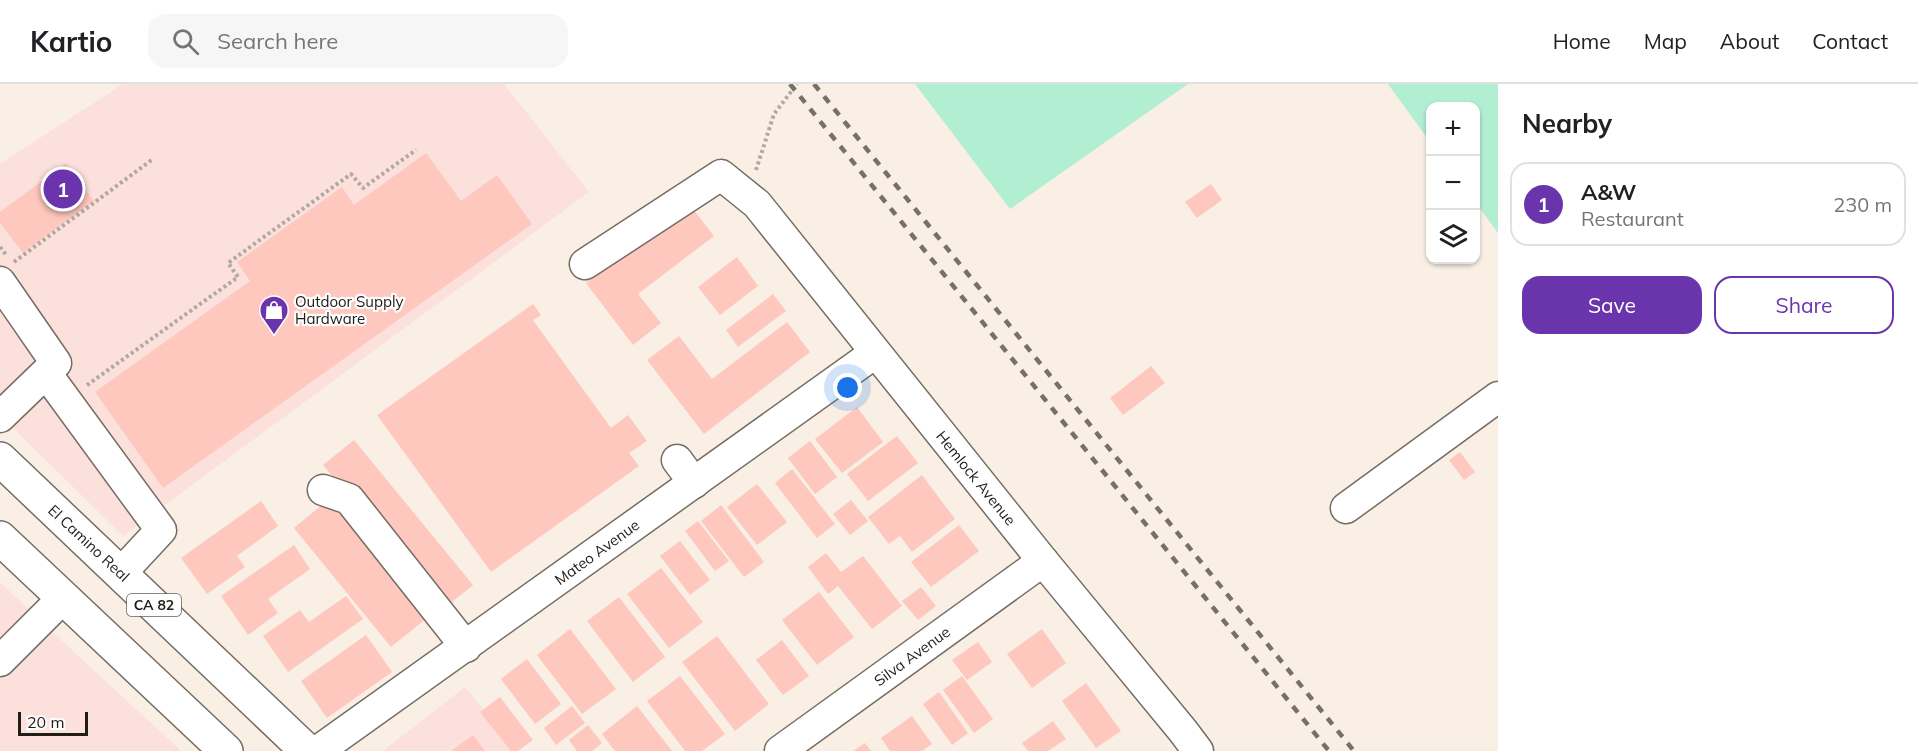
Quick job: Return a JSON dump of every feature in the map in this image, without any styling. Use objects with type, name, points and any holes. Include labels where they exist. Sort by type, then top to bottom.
[{"type":"main road","name":"El Camino Real","points":[[0,459],[307,751]]},
{"type":"main road","points":[[0,538],[226,751]]},
{"type":"street","name":"Hemlock Avenue","points":[[585,264],[721,175],[757,204],[1198,751]]},
{"type":"street","points":[[0,282],[56,363],[53,383],[161,530],[121,573]]},
{"type":"street","name":"Mateo Avenue","points":[[318,751],[466,647],[686,472],[875,353]]},
{"type":"street","points":[[0,417],[53,383]]},
{"type":"street","points":[[1346,508],[1498,397]]},
{"type":"street","points":[[323,490],[349,500],[466,647]]},
{"type":"street","name":"Silva Avenue","points":[[780,751],[1043,561]]},
{"type":"street","points":[[0,661],[64,597]]},
{"type":"path","points":[[757,204],[756,170],[759,158],[774,114],[797,84]]},
{"type":"path","points":[[53,383],[76,380],[83,388],[238,277],[228,262],[351,174],[363,188],[416,150]]},
{"type":"path","points":[[0,247],[12,263],[153,159]]},
{"type":"shaded area","points":[[123,84],[504,84],[589,192],[123,536],[0,415],[0,164]]},
{"type":"shaded area","points":[[0,582],[48,628],[181,751],[0,751]]},
{"type":"shaded area","points":[[465,687],[517,751],[383,751]]},
{"type":"green space","points":[[915,84],[1188,84],[1010,209]]},
{"type":"green space","points":[[1388,84],[1498,84],[1498,233],[1480,208],[1480,102],[1426,102],[1426,136]]},
{"type":"building","name":"Outdoor Supply Hardware","points":[[426,153],[461,201],[497,175],[532,224],[163,488],[95,392],[250,281],[237,262],[342,187],[354,205]]},
{"type":"building","points":[[66,163],[94,201],[23,253],[0,223],[0,212]]},
{"type":"building","points":[[1211,184],[1222,200],[1197,218],[1185,202]]},
{"type":"building","points":[[689,204],[714,236],[638,294],[661,323],[633,345],[586,283]]},
{"type":"building","points":[[737,257],[758,286],[720,315],[698,287]]},
{"type":"building","points":[[773,294],[786,311],[738,347],[726,330]]},
{"type":"building","points":[[533,304],[541,315],[533,320],[611,428],[628,415],[647,441],[629,453],[639,466],[491,572],[377,415]]},
{"type":"building","points":[[787,322],[810,352],[704,434],[647,360],[679,336],[712,379]]},
{"type":"building","points":[[1151,366],[1165,383],[1123,415],[1110,398]]},
{"type":"building","points":[[857,407],[883,442],[842,473],[815,439]]},
{"type":"building","points":[[897,436],[918,463],[868,501],[847,474]]},
{"type":"building","points":[[354,440],[473,585],[442,610],[323,465]]},
{"type":"building","points":[[810,441],[837,477],[815,494],[788,458]]},
{"type":"building","points":[[1460,452],[1475,472],[1464,480],[1449,460]]},
{"type":"building","points":[[792,469],[835,524],[817,538],[775,483]]},
{"type":"building","points":[[922,475],[955,519],[912,552],[900,536],[889,544],[868,517]]},
{"type":"building","points":[[757,484],[787,522],[757,545],[727,507]]},
{"type":"building","points":[[329,499],[427,618],[391,647],[294,528]]},
{"type":"building","points":[[851,500],[868,521],[850,535],[833,514]]},
{"type":"building","points":[[261,501],[278,526],[237,556],[245,567],[207,594],[181,558]]},
{"type":"building","points":[[721,505],[764,562],[744,577],[701,521]]},
{"type":"building","points":[[698,521],[729,561],[715,571],[685,531]]},
{"type":"building","points":[[959,525],[979,551],[931,587],[911,562]]},
{"type":"building","points":[[680,541],[710,580],[690,595],[660,556]]},
{"type":"building","points":[[294,545],[310,569],[268,599],[278,613],[248,635],[221,596]]},
{"type":"building","points":[[826,553],[841,572],[863,556],[902,606],[872,629],[838,586],[828,594],[808,567]]},
{"type":"building","points":[[661,568],[703,622],[669,648],[627,594]]},
{"type":"building","points":[[921,587],[936,606],[918,620],[902,601]]},
{"type":"building","points":[[819,592],[854,637],[817,665],[782,620]]},
{"type":"building","points":[[346,596],[363,619],[288,672],[263,636],[300,610],[309,622]]},
{"type":"building","points":[[619,597],[665,657],[633,682],[587,621]]},
{"type":"building","points":[[570,629],[616,689],[582,714],[537,655]]},
{"type":"building","points":[[1042,629],[1066,663],[1032,688],[1007,654]]},
{"type":"building","points":[[366,635],[392,672],[327,718],[301,681]]},
{"type":"building","points":[[717,636],[769,704],[735,731],[682,662]]},
{"type":"building","points":[[782,640],[809,676],[783,695],[756,660]]},
{"type":"building","points":[[978,642],[992,662],[967,680],[952,660]]},
{"type":"building","points":[[527,659],[561,704],[535,724],[501,679]]},
{"type":"building","points":[[680,676],[725,734],[702,751],[685,751],[647,701]]},
{"type":"building","points":[[962,676],[993,719],[974,733],[943,690]]},
{"type":"building","points":[[1086,683],[1121,731],[1096,748],[1062,701]]},
{"type":"building","points":[[939,692],[968,733],[952,745],[923,704]]},
{"type":"building","points":[[500,697],[533,740],[518,751],[511,751],[480,712]]},
{"type":"building","points":[[572,706],[585,723],[556,745],[544,728]]},
{"type":"building","points":[[637,706],[672,751],[615,751],[602,734]]},
{"type":"building","points":[[912,716],[932,744],[922,751],[890,751],[881,738]]},
{"type":"building","points":[[1053,721],[1066,739],[1048,751],[1028,751],[1022,743]]},
{"type":"building","points":[[588,725],[602,743],[592,751],[577,751],[569,740]]},
{"type":"building","points":[[473,735],[485,751],[451,751]]},
{"type":"building","points":[[865,743],[871,751],[853,751]]},
{"type":"railway","points":[[790,84],[1329,751]]},
{"type":"railway","points":[[814,84],[1354,751]]},
{"type":"place","name":"A&W","points":[[63,189]]},
{"type":"place","name":"Outdoor Supply Hardware","points":[[274,336]]}]
